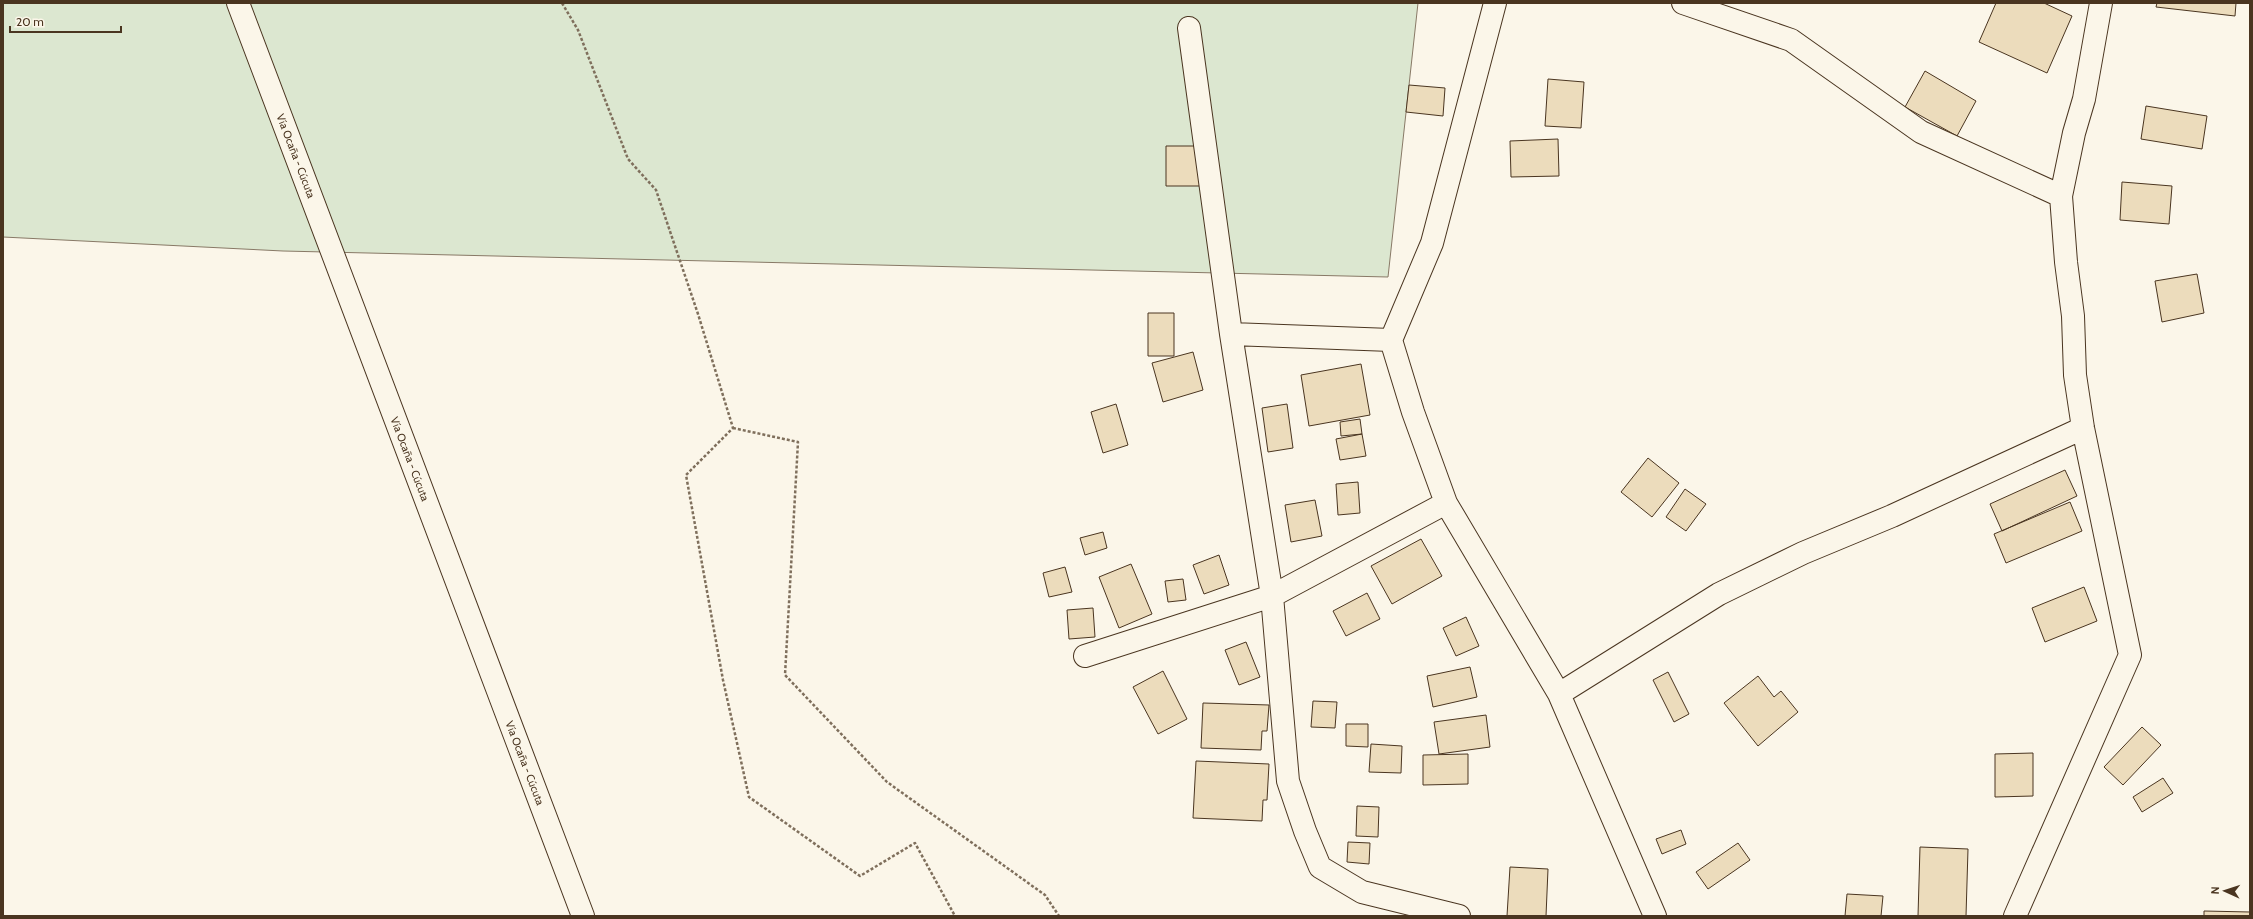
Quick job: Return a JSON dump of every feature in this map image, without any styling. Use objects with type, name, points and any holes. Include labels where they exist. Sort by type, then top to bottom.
[{"type":"street","name":"Vía Ocaña - Cúcuta","points":[[238,3],[583,916]]},
{"type":"street","points":[[1495,3],[1432,243],[1391,340],[1413,412],[1446,503],[1559,694],[1655,916]]},
{"type":"street","points":[[1683,3],[1791,40],[1921,132],[2061,196]]},
{"type":"street","points":[[2015,916],[2130,655],[2083,428],[2075,375],[2073,316],[2066,262],[2061,196],[2074,133],[2084,99],[2101,3]]},
{"type":"street","points":[[1189,28],[1231,334],[1272,596],[1288,781],[1305,831],[1320,866],[1362,892],[1459,916]]},
{"type":"street","points":[[1231,334],[1391,340]]},
{"type":"street","points":[[1559,694],[1719,594],[1803,553],[1892,516],[2083,428]]},
{"type":"street","points":[[1085,656],[1272,596],[1446,503]]},
{"type":"path","points":[[562,3],[578,30],[628,160],[656,190],[698,314],[733,428]]},
{"type":"path","points":[[733,428],[686,475],[724,680],[749,797],[860,876],[915,843],[955,916]]},
{"type":"path","points":[[733,428],[798,442],[785,674],[887,782],[1045,894],[1059,916]]},
{"type":"green space","points":[[3,3],[1418,3],[1388,277],[283,251],[3,237]]},
{"type":"building","points":[[1996,3],[2044,3],[2072,16],[2047,73],[1979,42]]},
{"type":"building","points":[[2157,3],[2236,3],[2235,16],[2156,7]]},
{"type":"building","points":[[1925,71],[1976,101],[1957,136],[1905,107]]},
{"type":"building","points":[[1548,79],[1584,82],[1581,128],[1545,126]]},
{"type":"building","points":[[1409,85],[1445,88],[1443,116],[1406,112]]},
{"type":"building","points":[[2146,106],[2207,116],[2202,149],[2141,139]]},
{"type":"building","points":[[1558,139],[1559,176],[1511,177],[1510,141]]},
{"type":"building","points":[[1166,146],[1202,146],[1202,186],[1166,186]]},
{"type":"building","points":[[2122,182],[2172,186],[2169,224],[2120,220]]},
{"type":"building","points":[[2197,274],[2204,313],[2162,322],[2155,281]]},
{"type":"building","points":[[1148,313],[1174,313],[1174,356],[1148,356]]},
{"type":"building","points":[[1193,352],[1203,390],[1163,402],[1152,363]]},
{"type":"building","points":[[1361,364],[1370,415],[1309,426],[1301,375]]},
{"type":"building","points":[[1116,404],[1128,445],[1103,453],[1091,412]]},
{"type":"building","points":[[1287,404],[1293,448],[1268,452],[1262,408]]},
{"type":"building","points":[[1360,419],[1362,434],[1341,436],[1340,422]]},
{"type":"building","points":[[1362,434],[1366,456],[1340,460],[1336,439]]},
{"type":"building","points":[[1648,458],[1679,483],[1652,517],[1621,492]]},
{"type":"building","points":[[2065,470],[2077,496],[2002,531],[1990,504]]},
{"type":"building","points":[[1358,482],[1360,513],[1338,515],[1336,484]]},
{"type":"building","points":[[1685,489],[1706,504],[1686,531],[1666,517]]},
{"type":"building","points":[[1315,500],[1322,536],[1291,542],[1285,505]]},
{"type":"building","points":[[2070,502],[2082,531],[2006,563],[1994,534]]},
{"type":"building","points":[[1103,532],[1107,548],[1085,555],[1080,538]]},
{"type":"building","points":[[1421,539],[1442,576],[1392,604],[1371,566]]},
{"type":"building","points":[[1219,555],[1229,585],[1204,594],[1193,565]]},
{"type":"building","points":[[1131,564],[1152,614],[1119,628],[1099,577]]},
{"type":"building","points":[[1065,567],[1072,592],[1049,597],[1043,573]]},
{"type":"building","points":[[1183,579],[1186,600],[1168,602],[1165,581]]},
{"type":"building","points":[[2084,587],[2097,621],[2045,642],[2032,608]]},
{"type":"building","points":[[1367,593],[1380,619],[1346,636],[1333,611]]},
{"type":"building","points":[[1093,608],[1095,637],[1069,639],[1067,610]]},
{"type":"building","points":[[1466,617],[1479,646],[1456,656],[1443,628]]},
{"type":"building","points":[[1246,642],[1260,677],[1239,685],[1225,650]]},
{"type":"building","points":[[1470,667],[1477,697],[1433,707],[1427,676]]},
{"type":"building","points":[[1163,671],[1187,719],[1158,734],[1133,687]]},
{"type":"building","points":[[1668,672],[1689,714],[1674,722],[1653,680]]},
{"type":"building","points":[[1758,676],[1774,697],[1781,691],[1798,712],[1758,746],[1724,703]]},
{"type":"building","points":[[1313,701],[1337,702],[1335,728],[1311,727]]},
{"type":"building","points":[[1203,703],[1269,705],[1267,731],[1262,731],[1261,750],[1201,748]]},
{"type":"building","points":[[1486,715],[1490,747],[1439,754],[1434,722]]},
{"type":"building","points":[[1346,724],[1368,724],[1368,747],[1346,746]]},
{"type":"building","points":[[2142,727],[2161,745],[2123,785],[2104,767]]},
{"type":"building","points":[[1371,744],[1402,746],[1401,773],[1369,772]]},
{"type":"building","points":[[2033,753],[2033,796],[1995,797],[1995,754]]},
{"type":"building","points":[[1468,754],[1468,784],[1423,785],[1423,755]]},
{"type":"building","points":[[1196,761],[1269,764],[1267,800],[1263,800],[1262,821],[1193,818]]},
{"type":"building","points":[[2163,778],[2173,793],[2142,812],[2133,797]]},
{"type":"building","points":[[1357,806],[1379,807],[1378,837],[1356,836]]},
{"type":"building","points":[[1681,830],[1686,844],[1662,854],[1656,839]]},
{"type":"building","points":[[1348,842],[1370,843],[1369,864],[1347,862]]},
{"type":"building","points":[[1738,843],[1750,860],[1708,889],[1696,872]]},
{"type":"building","points":[[1920,847],[1968,849],[1966,916],[1918,916]]},
{"type":"building","points":[[1510,867],[1548,869],[1546,916],[1507,916]]},
{"type":"building","points":[[1847,894],[1883,896],[1881,916],[1845,916]]},
{"type":"building","points":[[2204,911],[2250,912],[2250,916],[2204,916]]}]
